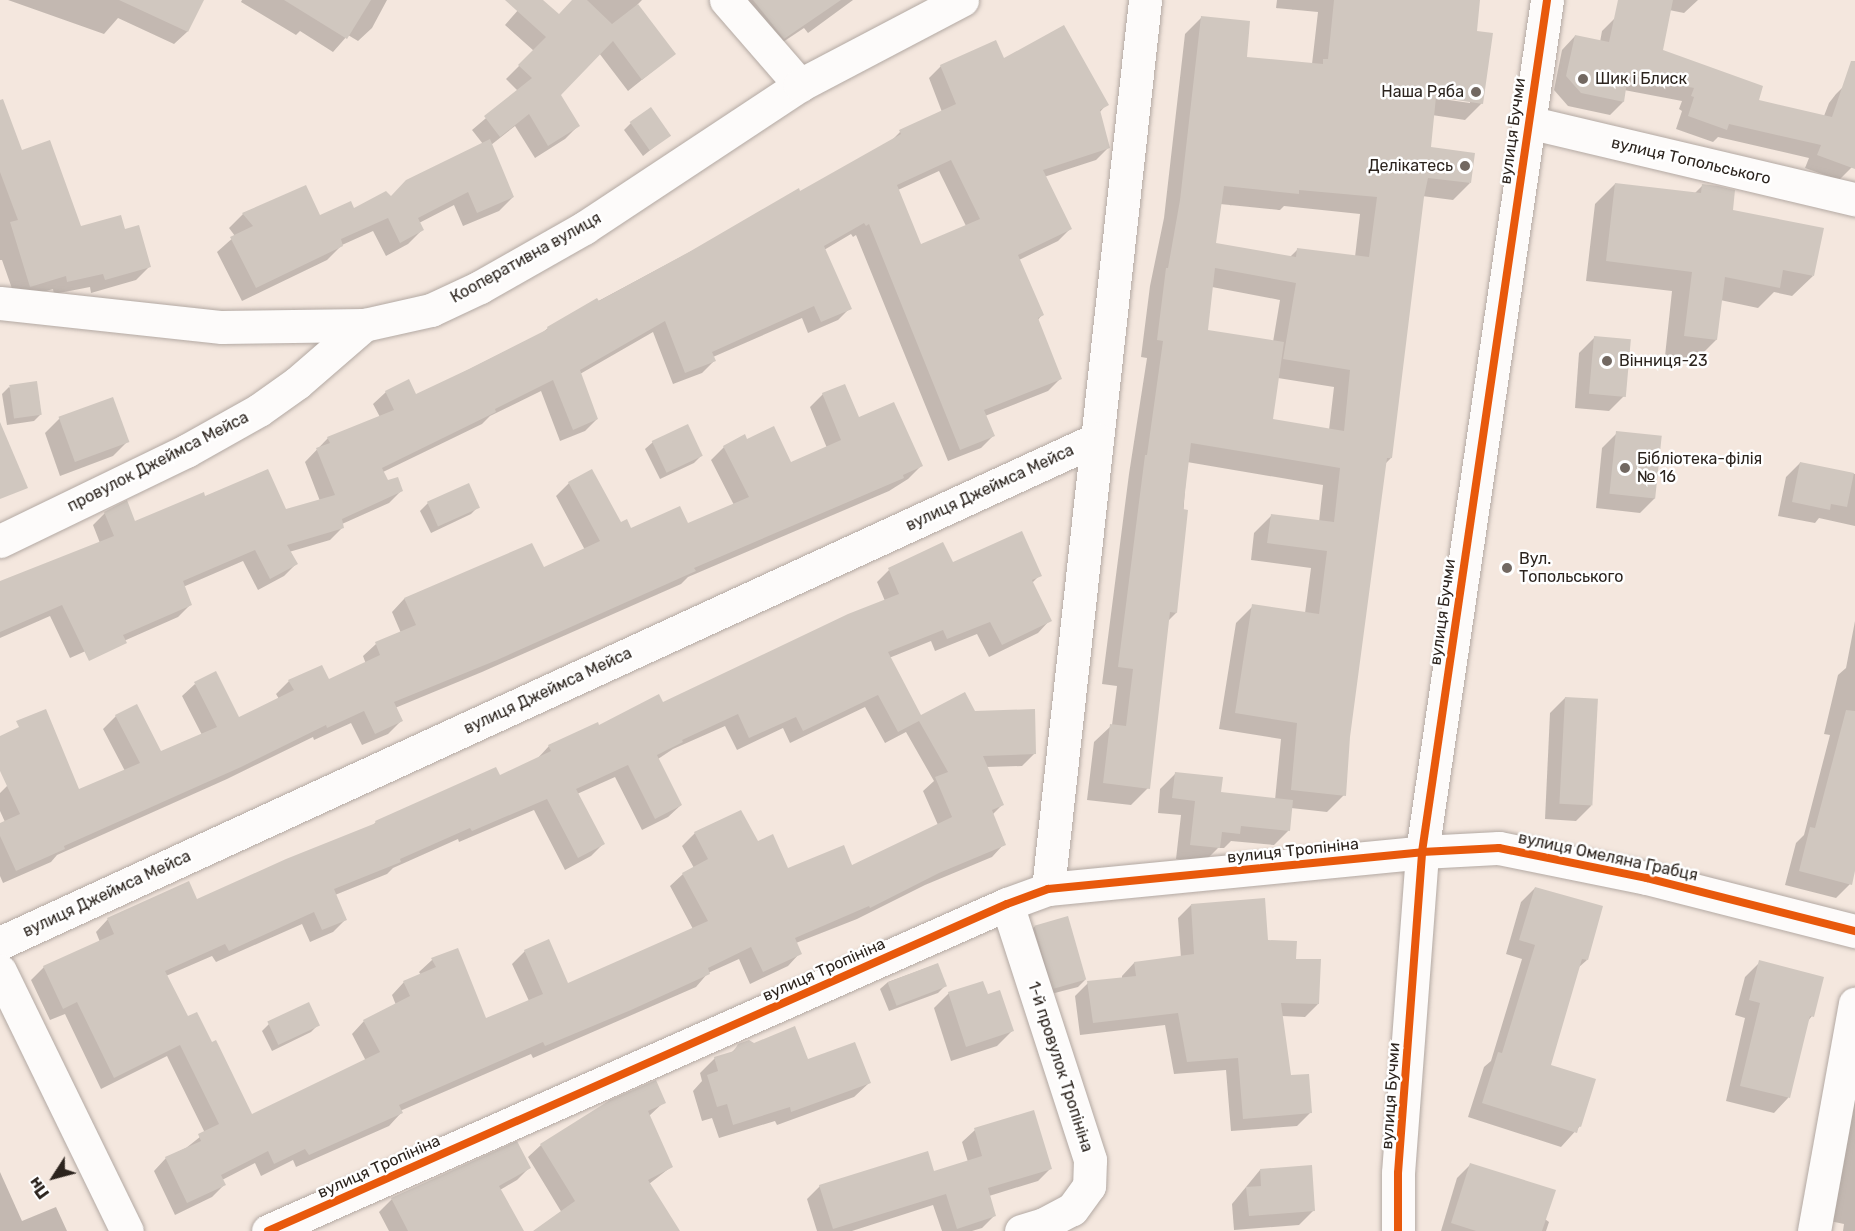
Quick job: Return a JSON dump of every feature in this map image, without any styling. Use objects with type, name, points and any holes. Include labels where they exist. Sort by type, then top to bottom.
[{"type":"street","points":[[726,0],[800,85]]},
{"type":"street","name":"Кооперативна вулиця","points":[[0,303],[222,327],[364,325],[431,310],[480,287],[584,228],[800,85],[962,0]]},
{"type":"street","name":"вулиця Джеймса Мейса","points":[[1048,889],[1145,0]]},
{"type":"street","name":"вулиця Бучми","points":[[1398,1231],[1398,1173],[1422,852],[1547,0]]},
{"type":"street","name":"вулиця Топольського","points":[[1528,123],[1855,199]]},
{"type":"street","name":"провулок Джеймса Мейса","points":[[0,541],[186,451],[259,410],[297,384],[364,325]]},
{"type":"street","name":"вулиця Джеймса Мейса","points":[[0,944],[1097,439]]},
{"type":"street","name":"вулиця Омеляна Грабця","points":[[1422,852],[1499,848],[1647,878],[1855,931]]},
{"type":"street","name":"вулиця Тропініна","points":[[268,1231],[1007,904],[1048,889],[1422,852]]},
{"type":"street","name":"1-й провулок Тропініна","points":[[1007,904],[1090,1160],[1089,1186],[1072,1209],[1044,1224],[1021,1231]]},
{"type":"street","points":[[0,971],[127,1231]]},
{"type":"street","points":[[1814,1231],[1855,1004]]},
{"type":"building","points":[[119,0],[204,0],[188,32]]},
{"type":"building","points":[[284,0],[371,0],[347,39]]},
{"type":"building","points":[[505,0],[543,0],[559,14],[572,0],[587,0],[612,24],[638,4],[676,54],[642,80],[613,41],[561,95],[580,126],[548,146],[529,114],[500,137],[484,116],[532,78],[518,65],[546,37]]},
{"type":"building","points":[[753,0],[841,0],[784,39]]},
{"type":"building","points":[[1334,0],[1480,0],[1477,31],[1493,33],[1483,104],[1436,97],[1431,147],[1475,153],[1471,183],[1428,178],[1424,197],[1392,458],[1387,458],[1350,737],[1346,796],[1291,790],[1297,723],[1235,713],[1252,604],[1319,614],[1327,551],[1267,543],[1271,514],[1334,522],[1340,468],[1191,443],[1183,509],[1188,510],[1177,613],[1170,612],[1150,789],[1103,783],[1110,724],[1126,726],[1133,669],[1118,667],[1145,455],[1147,455],[1163,341],[1157,340],[1166,268],[1168,268],[1180,200],[1201,16],[1250,21],[1247,57],[1323,64],[1323,59],[1328,59]],"holes":[[[1224,186],[1299,194],[1299,190],[1377,197],[1369,257],[1297,248],[1296,257],[1216,243]],[[1215,268],[1296,283],[1283,359],[1350,370],[1344,431],[1273,419],[1284,342],[1208,330]]]},
{"type":"building","points":[[1618,0],[1673,0],[1663,50],[1763,86],[1759,100],[1832,117],[1851,61],[1855,61],[1855,169],[1817,155],[1821,145],[1729,124],[1727,130],[1688,116],[1694,97],[1691,96],[1694,88],[1628,75],[1624,102],[1581,93],[1566,76],[1575,35],[1609,42]]},
{"type":"building","points":[[1064,25],[1109,105],[1100,110],[1110,148],[1043,170],[1072,229],[1018,255],[1044,315],[1038,318],[1062,379],[984,410],[995,436],[960,450],[869,224],[866,226],[864,223],[824,246],[852,309],[821,322],[814,306],[712,352],[716,361],[685,373],[665,321],[580,370],[598,419],[573,430],[553,380],[495,409],[496,412],[382,468],[388,480],[398,477],[403,491],[342,519],[344,528],[287,545],[298,564],[270,579],[255,550],[183,581],[192,605],[123,635],[127,643],[89,661],[62,605],[0,632],[0,581],[114,536],[104,512],[127,500],[135,521],[204,492],[205,496],[268,469],[286,509],[335,495],[316,448],[330,443],[327,437],[394,410],[385,391],[409,379],[416,394],[469,369],[548,329],[547,327],[597,298],[599,301],[689,252],[799,188],[800,191],[901,134],[899,130],[956,104],[940,65],[996,40],[1004,58]],"holes":[[[951,160],[980,219],[921,244],[897,185]]]},
{"type":"building","points":[[3,99],[22,150],[50,140],[81,226],[121,215],[125,229],[139,225],[151,267],[105,280],[103,274],[67,282],[66,276],[30,287],[10,222],[18,220],[0,172],[0,100]]},
{"type":"building","points":[[651,107],[671,136],[650,151],[630,122]]},
{"type":"building","points":[[490,139],[514,197],[477,213],[468,192],[418,218],[424,230],[400,243],[388,218],[341,239],[343,246],[256,288],[230,237],[253,226],[242,213],[306,185],[320,215],[351,201],[354,208],[386,191],[391,196],[406,180]]},
{"type":"building","points":[[1615,183],[1701,193],[1702,184],[1718,186],[1735,190],[1733,210],[1824,228],[1814,276],[1783,270],[1780,288],[1725,277],[1717,340],[1684,336],[1692,272],[1606,261]]},
{"type":"building","points":[[1594,336],[1631,339],[1626,397],[1589,394]]},
{"type":"building","points":[[37,381],[42,415],[14,419],[9,385]]},
{"type":"building","points":[[845,384],[859,417],[894,402],[923,466],[903,475],[904,478],[694,568],[696,571],[497,660],[394,702],[403,721],[375,734],[364,711],[327,728],[326,725],[241,767],[64,846],[65,849],[16,871],[0,836],[0,823],[20,814],[0,771],[0,736],[19,727],[16,721],[46,709],[79,789],[140,763],[115,715],[137,704],[161,751],[217,727],[194,682],[216,671],[239,717],[294,690],[288,680],[322,665],[329,679],[380,655],[375,642],[416,625],[404,598],[532,543],[544,567],[600,541],[568,482],[592,469],[621,522],[627,519],[631,528],[680,506],[688,523],[749,497],[723,446],[745,434],[747,439],[774,426],[791,462],[841,440],[822,393]]},
{"type":"building","points":[[113,397],[129,442],[75,462],[58,417]]},
{"type":"building","points":[[0,422],[28,488],[0,499]]},
{"type":"building","points":[[688,424],[703,456],[667,473],[652,441]]},
{"type":"building","points":[[1616,431],[1662,436],[1655,498],[1609,494]]},
{"type":"building","points":[[1800,462],[1854,473],[1847,507],[1831,504],[1830,510],[1792,502]]},
{"type":"building","points":[[469,483],[480,508],[438,526],[427,502]]},
{"type":"building","points":[[1022,531],[1042,576],[1032,580],[1052,621],[1002,645],[990,622],[947,639],[943,630],[888,652],[921,715],[965,692],[975,711],[1035,709],[1036,754],[983,756],[1004,805],[992,810],[1006,845],[939,873],[870,908],[869,906],[795,938],[802,954],[763,972],[751,947],[708,968],[710,974],[631,1010],[545,1046],[543,1042],[399,1105],[403,1113],[309,1155],[305,1149],[274,1164],[268,1151],[221,1175],[226,1185],[187,1203],[165,1157],[201,1141],[198,1134],[219,1124],[180,1045],[114,1078],[77,1002],[63,1009],[43,966],[114,934],[107,918],[189,881],[197,899],[286,859],[376,823],[375,821],[496,767],[500,775],[551,751],[548,745],[598,722],[599,725],[659,694],[663,702],[848,614],[899,594],[888,568],[943,542],[953,562]],"holes":[[[878,695],[898,732],[919,721],[948,772],[935,777],[952,817],[852,865],[844,845],[788,868],[773,834],[758,841],[741,810],[694,832],[708,859],[682,873],[708,921],[568,983],[549,939],[524,950],[543,994],[486,1018],[458,948],[431,958],[436,967],[403,981],[410,996],[363,1020],[380,1052],[252,1114],[216,1040],[212,1042],[197,1012],[188,1016],[165,971],[225,944],[229,951],[314,912],[322,930],[347,920],[334,889],[401,862],[400,859],[470,828],[472,831],[547,799],[578,858],[605,844],[576,789],[628,765],[655,819],[682,805],[657,755],[683,742],[682,740],[738,714],[749,738],[796,717],[803,731]]]},
{"type":"building","points":[[1565,697],[1598,699],[1592,806],[1559,804]]},
{"type":"building","points":[[1846,710],[1855,711],[1855,871],[1852,885],[1799,871],[1810,827],[1815,828]]},
{"type":"building","points":[[1175,772],[1223,777],[1221,792],[1293,800],[1290,831],[1241,826],[1240,834],[1222,832],[1220,848],[1190,845],[1195,801],[1172,798]]},
{"type":"building","points":[[1535,887],[1603,906],[1588,960],[1582,959],[1551,1065],[1596,1079],[1577,1133],[1482,1103],[1498,1052],[1502,1053],[1535,945],[1519,940]]},
{"type":"building","points":[[1265,898],[1268,940],[1297,941],[1296,959],[1321,959],[1319,1004],[1281,1003],[1291,1075],[1309,1074],[1312,1113],[1243,1119],[1238,1058],[1187,1062],[1178,1013],[1093,1023],[1087,981],[1136,976],[1134,962],[1194,954],[1191,904]]},
{"type":"building","points":[[1068,916],[1086,979],[1053,989],[1034,926]]},
{"type":"building","points":[[1759,960],[1824,977],[1814,1017],[1810,1016],[1790,1098],[1740,1086],[1760,1003],[1749,1000]]},
{"type":"building","points":[[938,963],[947,986],[897,1006],[888,982]]},
{"type":"building","points":[[983,981],[988,994],[1000,990],[1014,1031],[966,1047],[948,992]]},
{"type":"building","points":[[309,1002],[320,1026],[278,1045],[267,1021]]},
{"type":"building","points":[[795,1026],[808,1059],[855,1042],[871,1083],[791,1112],[790,1107],[733,1125],[727,1104],[717,1107],[707,1075],[718,1071],[714,1057],[734,1051],[738,1044],[749,1040],[754,1043]]},
{"type":"building","points":[[656,1080],[666,1103],[648,1111],[673,1167],[648,1180],[680,1231],[533,1231],[575,1201],[540,1144],[610,1100]]},
{"type":"building","points":[[1034,1110],[1052,1169],[988,1188],[996,1216],[957,1229],[946,1194],[833,1229],[819,1185],[928,1151],[934,1171],[982,1156],[974,1128]]},
{"type":"building","points":[[517,1141],[531,1168],[499,1186],[524,1231],[408,1231],[391,1198]]},
{"type":"building","points":[[1470,1163],[1556,1190],[1542,1231],[1476,1231],[1451,1223]]},
{"type":"building","points":[[1312,1165],[1315,1211],[1249,1216],[1246,1187],[1261,1186],[1260,1169]]},
{"type":"cycle path","points":[[1398,1231],[1398,1173],[1422,852],[1547,0]]},
{"type":"cycle path","points":[[268,1231],[1007,904],[1048,889],[1422,852],[1499,848],[1647,878],[1855,931]]},
{"type":"place","name":"Шик і Блиск","points":[[1583,79]]},
{"type":"place","name":"Наша Ряба","points":[[1476,92]]},
{"type":"place","name":"Делікатесь","points":[[1465,166]]},
{"type":"place","name":"Вінниця-23","points":[[1607,361]]},
{"type":"place","name":"Бібліотека-філія № 16","points":[[1625,468]]},
{"type":"place","name":"Вул. Топольського","points":[[1507,568]]}]
